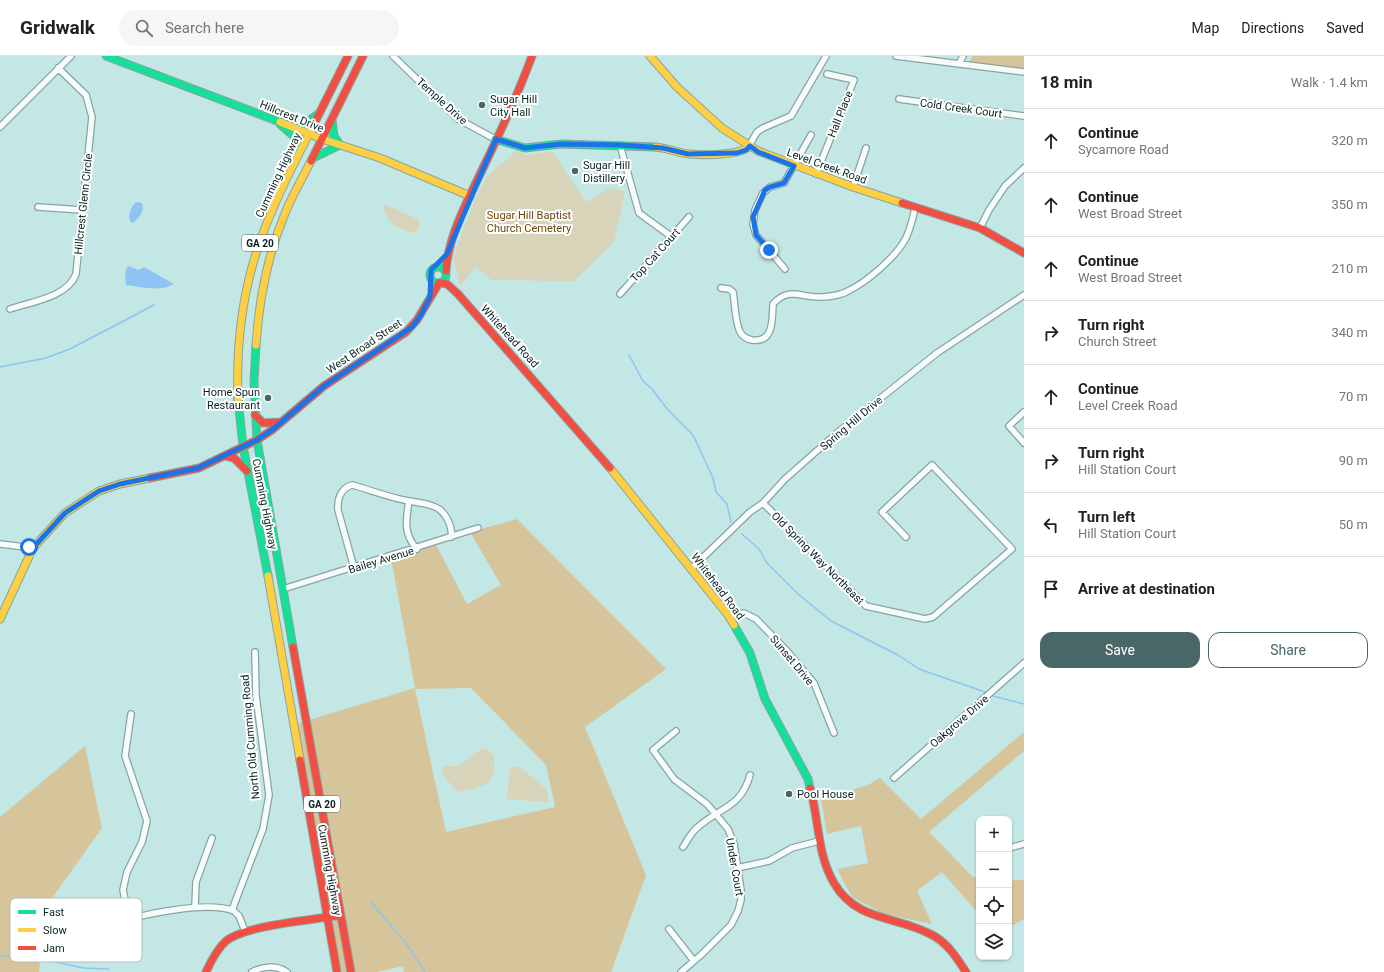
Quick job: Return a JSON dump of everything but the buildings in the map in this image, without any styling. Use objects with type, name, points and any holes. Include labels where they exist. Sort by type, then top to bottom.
[{"type":"main road","name":"Hillcrest Drive","points":[[106,56],[217,97],[322,140],[380,158],[470,196]]},
{"type":"main road","name":"Cumming Highway","points":[[337,972],[242,446],[238,407],[237,373],[239,342],[247,290],[261,238],[274,205],[348,56]]},
{"type":"main road","name":"Cumming Highway","points":[[351,972],[257,440],[253,375],[255,338],[268,261],[284,215],[363,56]]},
{"type":"main road","points":[[447,254],[446,273],[441,283],[434,282],[431,279],[430,273],[447,254],[470,196],[518,94],[532,56]]},
{"type":"main road","name":"Level Creek Road","points":[[650,56],[677,88],[722,128],[748,148],[853,187],[980,228],[1024,253]]},
{"type":"main road","points":[[291,127],[303,125],[320,112]]},
{"type":"main road","points":[[313,158],[340,145],[334,136],[332,118]]},
{"type":"main road","points":[[280,124],[296,138],[298,156]]},
{"type":"main road","points":[[496,139],[525,148],[561,144],[620,145],[663,148],[688,154],[732,154],[748,148]]},
{"type":"main road","points":[[436,267],[441,267],[446,273]]},
{"type":"main road","name":"Whitehead Road","points":[[446,273],[458,294]]},
{"type":"main road","name":"West Broad Street","points":[[430,297],[431,279]]},
{"type":"main road","name":"West Broad Street","points":[[0,619],[2,610],[33,548],[65,513],[99,491],[120,484],[198,468],[257,440],[324,386],[406,332],[417,320],[430,297],[441,283]]},
{"type":"main road","name":"Whitehead Road","points":[[441,283],[447,284],[458,294],[591,445],[692,568],[728,615],[750,653],[765,700],[808,779],[815,808],[819,840],[834,883],[850,903],[866,914],[908,925],[934,936],[954,954],[966,972]]},
{"type":"main road","points":[[255,415],[263,423],[281,422]]},
{"type":"main road","points":[[225,456],[234,458],[248,473]]},
{"type":"main road","points":[[206,972],[217,949],[224,942],[245,931],[341,915]]},
{"type":"street","points":[[0,126],[71,56]]},
{"type":"street","name":"Temple Drive","points":[[393,56],[458,119],[496,139]]},
{"type":"street","points":[[748,148],[757,132],[791,116],[826,56]]},
{"type":"street","points":[[896,56],[1024,72]]},
{"type":"street","points":[[959,64],[963,56]]},
{"type":"street","name":"Hillcrest Glenn Circle","points":[[10,309],[61,292],[74,282],[76,274],[92,117],[86,95],[58,68]]},
{"type":"street","name":"Hall Place","points":[[816,174],[854,80],[827,74]]},
{"type":"street","name":"Cold Creek Court","points":[[899,99],[1024,116]]},
{"type":"street","points":[[785,269],[756,235],[753,217],[763,193],[770,187],[784,183],[811,135]]},
{"type":"street","points":[[620,145],[639,213],[672,237]]},
{"type":"street","points":[[853,187],[866,148]]},
{"type":"street","points":[[980,228],[989,210],[1005,186],[1024,168]]},
{"type":"street","points":[[38,207],[82,210]]},
{"type":"street","points":[[721,288],[729,289],[733,292],[739,330],[743,337],[752,340],[761,340],[767,337],[771,330],[773,304],[782,295],[791,293],[821,297],[848,292],[871,275],[895,254],[906,238],[915,208]]},
{"type":"street","name":"Top Cat Court","points":[[620,294],[689,217]]},
{"type":"street","name":"Spring Hill Drive","points":[[692,568],[750,512],[763,502],[785,479],[837,433],[937,353],[1024,296]]},
{"type":"street","points":[[1024,412],[1009,426],[1024,443]]},
{"type":"street","name":"Old Spring Way Northeast","points":[[763,502],[866,606],[925,619],[933,617],[1012,549],[932,465],[882,512],[906,537]]},
{"type":"street","points":[[354,568],[338,510],[338,501],[347,487],[352,485],[409,501],[424,503],[438,508],[443,512],[452,531],[451,537]]},
{"type":"street","points":[[409,501],[405,523],[409,540],[417,549]]},
{"type":"street","name":"Bailey Avenue","points":[[283,589],[417,549],[478,528]]},
{"type":"street","points":[[0,544],[33,548]]},
{"type":"street","name":"Sunset Drive","points":[[728,615],[744,612],[756,619],[787,651],[814,683],[834,733]]},
{"type":"street","name":"North Old Cumming Road","points":[[232,910],[263,829],[268,795],[256,696],[255,652]]},
{"type":"street","name":"Oakgrove Drive","points":[[894,778],[1024,663]]},
{"type":"street","points":[[125,898],[123,890],[127,872],[142,842],[147,821],[125,756],[131,714]]},
{"type":"street","name":"Under Court","points":[[676,730],[653,750],[674,778],[707,804],[728,829],[734,844],[741,900],[738,912],[731,925],[722,936],[681,972]]},
{"type":"street","points":[[684,847],[698,827],[716,814],[728,808],[742,795],[750,775]]},
{"type":"street","points":[[195,907],[196,882],[212,838]]},
{"type":"street","points":[[737,868],[769,861],[792,848],[819,840]]},
{"type":"street","points":[[1012,847],[1024,844]]},
{"type":"street","points":[[142,917],[195,907],[232,910],[240,916],[245,931]]},
{"type":"street","points":[[669,929],[694,961]]},
{"type":"street","points":[[252,972],[261,968],[273,966],[287,972]]},
{"type":"green space","name":"Sugar Hill Baptist Church Cemetery","points":[[516,151],[528,155],[552,151],[586,202],[610,188],[625,191],[614,242],[574,281],[491,280],[476,267],[460,286],[453,256],[475,199],[487,176]]},
{"type":"green space","points":[[383,204],[418,219],[420,227],[414,233],[397,227],[390,221]]},
{"type":"green space","points":[[486,748],[493,755],[494,760],[494,768],[490,782],[476,788],[457,792],[443,775],[442,768],[458,765],[478,751]]},
{"type":"green space","points":[[519,766],[549,792],[547,802],[507,799],[510,768]]},
{"type":"shaded area","points":[[972,56],[1024,56],[1024,71],[969,63]]},
{"type":"shaded area","points":[[517,519],[666,669],[585,727],[646,875],[611,972],[404,972],[403,966],[377,972],[335,972],[292,725],[415,688],[390,553],[434,541],[467,604],[501,585],[470,532]],"holes":[[[471,688],[546,765],[555,807],[446,832],[415,689]]]},
{"type":"shaded area","points":[[1024,732],[1024,751],[929,832],[973,877],[976,877],[976,911],[942,872],[917,891],[932,924],[884,914],[852,897],[837,869],[868,863],[861,826],[827,834],[821,799],[868,785],[880,778],[921,819]]},
{"type":"shaded area","points":[[85,746],[102,828],[52,898],[10,898],[10,962],[40,962],[39,972],[0,972],[0,817]]},
{"type":"shaded area","points":[[1012,880],[1024,880],[1024,919],[1012,926]]},
{"type":"water","points":[[136,202],[142,203],[143,209],[139,217],[133,223],[129,219],[131,209]]},
{"type":"water","points":[[128,266],[139,270],[144,267],[174,284],[163,288],[144,288],[126,285],[125,272]]},
{"type":"waterway","points":[[0,367],[46,358],[70,349],[154,305]]},
{"type":"waterway","points":[[629,355],[643,381],[652,389],[668,410],[693,435],[713,478],[716,492],[727,504],[731,522]]},
{"type":"waterway","points":[[742,534],[759,549],[767,563],[798,594],[831,621],[898,655],[919,669],[985,692]]},
{"type":"waterway","points":[[993,696],[1024,704]]},
{"type":"waterway","points":[[370,901],[406,943],[425,972]]},
{"type":"waterway","points":[[0,956],[10,956]]},
{"type":"waterway","points":[[55,962],[83,968],[109,969]]},
{"type":"traffic: fast","points":[[106,56],[280,122]]},
{"type":"traffic: fast","points":[[291,127],[303,125],[317,115]]},
{"type":"traffic: fast","points":[[313,158],[340,145],[334,136],[332,120]]},
{"type":"traffic: fast","points":[[280,124],[296,138],[298,155]]},
{"type":"traffic: fast","points":[[495,139],[525,148],[561,144],[656,147]]},
{"type":"traffic: fast","points":[[435,267],[441,267],[446,272],[446,275],[444,281],[441,283],[435,283],[430,278],[430,272],[435,267]]},
{"type":"traffic: fast","points":[[256,345],[254,382],[257,440],[293,647]]},
{"type":"traffic: fast","points":[[238,399],[243,446],[268,576]]},
{"type":"traffic: fast","points":[[734,625],[750,653],[765,699],[808,779],[810,788]]},
{"type":"traffic: slow","points":[[650,56],[677,87],[722,128],[758,151],[853,187],[902,203]]},
{"type":"traffic: slow","points":[[280,122],[322,139],[380,158],[470,196]]},
{"type":"traffic: slow","points":[[238,399],[238,358],[242,316],[255,255],[274,207],[315,122]]},
{"type":"traffic: slow","points":[[656,147],[685,153],[712,155],[738,152],[749,146]]},
{"type":"traffic: slow","points":[[256,345],[259,312],[268,263],[287,209],[311,161]]},
{"type":"traffic: slow","points":[[610,468],[728,615],[734,625]]},
{"type":"traffic: slow","points":[[0,619],[33,548],[65,513],[99,491],[120,484],[150,478]]},
{"type":"traffic: slow","points":[[268,576],[300,760]]},
{"type":"traffic: jam","points":[[315,122],[348,56]]},
{"type":"traffic: jam","points":[[311,161],[363,56]]},
{"type":"traffic: jam","points":[[446,271],[455,231],[465,205],[509,112],[532,56]]},
{"type":"traffic: jam","points":[[902,203],[980,228],[1024,253]]},
{"type":"traffic: jam","points":[[150,478],[199,468],[257,440],[272,430],[324,386],[406,332],[417,320],[439,283]]},
{"type":"traffic: jam","points":[[442,283],[447,284],[458,294],[610,468]]},
{"type":"traffic: jam","points":[[255,415],[263,423],[281,422]]},
{"type":"traffic: jam","points":[[225,456],[234,458],[247,471]]},
{"type":"traffic: jam","points":[[293,647],[351,972]]},
{"type":"traffic: jam","points":[[300,760],[337,972]]},
{"type":"traffic: jam","points":[[810,788],[824,861],[828,872],[843,896],[866,912],[920,929],[939,939],[948,947],[966,972]]},
{"type":"traffic: jam","points":[[206,972],[212,959],[220,948],[226,941],[236,935],[264,927],[341,915]]},
{"type":"place","name":"Sugar Hill City Hall","points":[[482,105]]},
{"type":"place","name":"Sugar Hill Distillery","points":[[575,171]]},
{"type":"place","name":"Home Spun Restaurant","points":[[268,398]]},
{"type":"place","name":"Pool House","points":[[789,794]]},
{"type":"route","points":[[29,547],[33,548],[52,525],[65,513],[84,499],[99,491],[143,478],[198,468],[257,440],[272,430],[324,386],[412,327],[421,315],[430,297],[431,270],[438,265],[447,254],[470,196],[496,139],[525,148],[536,148],[561,144],[620,145],[663,148],[688,154],[737,153],[746,150],[750,146],[758,152],[794,166],[784,183],[765,190],[757,205],[753,217],[756,235],[769,250]]}]
